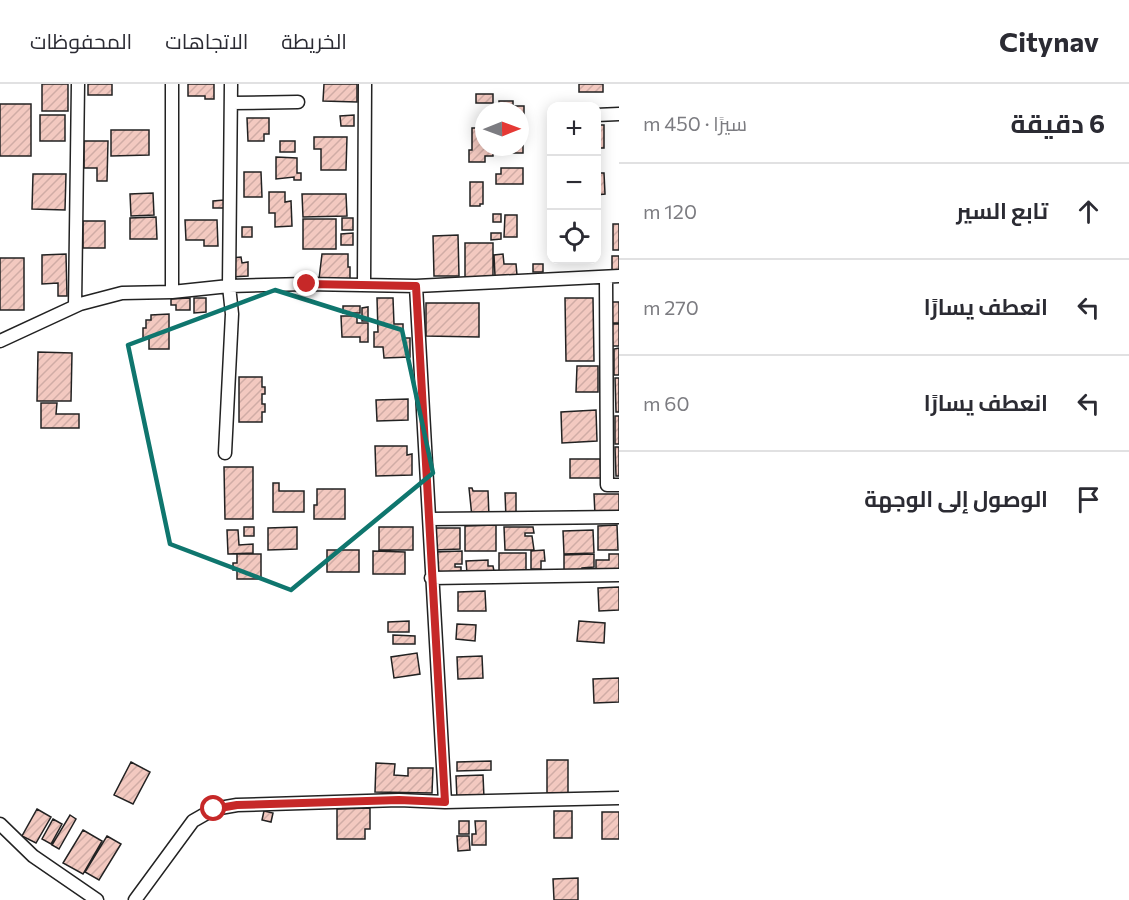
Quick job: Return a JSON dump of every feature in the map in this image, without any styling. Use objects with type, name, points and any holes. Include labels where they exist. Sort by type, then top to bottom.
[{"type":"street","points":[[75,306],[78,84]]},
{"type":"street","points":[[172,84],[172,292]]},
{"type":"street","points":[[225,453],[232,314],[230,286],[231,84]]},
{"type":"street","points":[[364,285],[365,84]]},
{"type":"street","points":[[231,104],[298,102]]},
{"type":"street","points":[[601,115],[619,114]]},
{"type":"street","points":[[0,341],[75,306],[122,292],[172,292],[230,286],[307,284],[416,286],[619,276]]},
{"type":"street","points":[[606,277],[608,484],[619,485]]},
{"type":"street","points":[[416,286],[445,802]]},
{"type":"street","points":[[429,519],[619,517]]},
{"type":"street","points":[[431,578],[619,575]]},
{"type":"street","points":[[135,900],[193,821],[214,809],[237,805],[399,800],[445,802],[619,798]]},
{"type":"street","points":[[0,825],[33,856],[97,900]]},
{"type":"highlighted area","points":[[275,290],[402,330],[433,473],[291,590],[170,544],[128,345]]},
{"type":"building","points":[[42,84],[68,84],[68,111],[42,111]]},
{"type":"building","points":[[88,84],[112,84],[112,95],[88,95]]},
{"type":"building","points":[[188,84],[214,84],[214,99],[205,99],[205,96],[188,96]]},
{"type":"building","points":[[324,84],[357,84],[357,102],[323,101]]},
{"type":"building","points":[[579,84],[603,84],[603,92],[579,92]]},
{"type":"building","points":[[476,94],[493,94],[493,102],[476,102]]},
{"type":"building","points":[[0,104],[31,104],[31,156],[0,156]]},
{"type":"building","points":[[40,115],[65,115],[65,141],[40,141]]},
{"type":"building","points":[[354,115],[354,126],[341,126],[340,116]]},
{"type":"building","points":[[247,118],[269,118],[269,134],[264,134],[264,141],[248,141]]},
{"type":"building","points":[[601,125],[604,125],[604,148],[601,148]]},
{"type":"building","points":[[472,128],[475,128],[475,156],[485,156],[485,162],[469,162],[469,150],[472,150]]},
{"type":"building","points":[[111,130],[149,130],[149,155],[111,156]]},
{"type":"building","points":[[314,137],[347,137],[346,170],[321,170],[321,149],[314,149]]},
{"type":"building","points":[[84,141],[108,141],[107,181],[97,181],[97,168],[84,168]]},
{"type":"building","points":[[280,141],[295,141],[295,152],[280,152]]},
{"type":"building","points":[[276,157],[297,158],[297,173],[301,173],[301,180],[294,180],[294,177],[276,179]]},
{"type":"building","points":[[501,168],[523,168],[523,184],[496,184],[496,174],[501,174]]},
{"type":"building","points":[[244,172],[261,172],[262,197],[244,197]]},
{"type":"building","points":[[601,173],[604,173],[605,194],[601,194]]},
{"type":"building","points":[[33,174],[66,174],[65,210],[32,209]]},
{"type":"building","points":[[470,182],[483,182],[483,204],[480,206],[470,206]]},
{"type":"building","points":[[269,192],[285,192],[285,202],[291,201],[292,226],[275,227],[275,213],[269,213]]},
{"type":"building","points":[[153,193],[154,215],[131,216],[130,194]]},
{"type":"building","points":[[302,194],[346,194],[347,216],[303,217]]},
{"type":"building","points":[[224,200],[225,208],[213,208],[213,201]]},
{"type":"building","points":[[493,214],[501,214],[501,222],[493,222]]},
{"type":"building","points":[[505,215],[517,215],[517,237],[504,237]]},
{"type":"building","points":[[156,217],[157,239],[130,239],[130,218]]},
{"type":"building","points":[[342,218],[353,218],[353,230],[342,230]]},
{"type":"building","points":[[303,219],[336,219],[336,249],[303,249]]},
{"type":"building","points":[[185,220],[217,220],[218,246],[204,246],[204,240],[186,240]]},
{"type":"building","points":[[83,221],[105,221],[105,248],[83,248]]},
{"type":"building","points":[[613,224],[619,224],[619,250],[613,250]]},
{"type":"building","points":[[242,227],[252,227],[252,237],[242,237]]},
{"type":"building","points":[[353,233],[353,245],[341,245],[341,234]]},
{"type":"building","points":[[491,233],[501,233],[501,239],[491,240]]},
{"type":"building","points":[[458,235],[459,276],[434,276],[433,236]]},
{"type":"building","points":[[465,243],[493,243],[493,277],[465,277]]},
{"type":"building","points":[[66,254],[67,296],[58,296],[58,283],[42,284],[42,255]]},
{"type":"building","points":[[322,254],[348,254],[350,279],[319,279]]},
{"type":"building","points":[[503,254],[504,264],[516,264],[517,275],[495,276],[494,255]]},
{"type":"building","points":[[612,256],[619,256],[619,274],[612,274]]},
{"type":"building","points":[[241,257],[242,263],[248,262],[248,276],[231,277],[231,258]]},
{"type":"building","points":[[0,258],[24,258],[24,310],[0,310]]},
{"type":"building","points":[[533,264],[543,264],[543,272],[533,272]]},
{"type":"building","points":[[190,298],[190,310],[176,310],[176,305],[171,305],[171,299]]},
{"type":"building","points":[[194,298],[206,298],[206,312],[194,313]]},
{"type":"building","points":[[377,298],[393,298],[394,324],[403,324],[403,338],[410,338],[410,357],[384,358],[383,347],[374,347],[374,332],[378,332]]},
{"type":"building","points":[[565,298],[593,298],[594,361],[566,361]]},
{"type":"building","points":[[610,302],[619,302],[619,323],[611,323]]},
{"type":"building","points":[[426,303],[479,303],[479,337],[426,336]]},
{"type":"building","points":[[343,306],[360,306],[360,313],[343,313]]},
{"type":"building","points":[[368,307],[368,321],[362,321],[362,308]]},
{"type":"building","points":[[169,314],[169,349],[149,349],[149,338],[143,338],[146,320],[151,320],[151,315]]},
{"type":"building","points":[[341,316],[357,316],[357,323],[368,323],[368,342],[360,342],[360,337],[342,337]]},
{"type":"building","points":[[611,324],[619,324],[619,346],[611,346]]},
{"type":"building","points":[[619,348],[619,375],[614,375],[614,349]]},
{"type":"building","points":[[38,352],[72,353],[71,401],[37,401]]},
{"type":"building","points":[[577,366],[598,366],[598,392],[576,392]]},
{"type":"building","points":[[239,377],[262,377],[265,394],[262,394],[262,404],[265,404],[265,412],[262,412],[262,422],[239,422]]},
{"type":"building","points":[[615,378],[619,378],[619,412],[616,412]]},
{"type":"building","points":[[408,399],[408,420],[377,421],[376,400]]},
{"type":"building","points":[[41,403],[57,403],[56,414],[79,414],[79,428],[41,428]]},
{"type":"building","points":[[596,410],[597,441],[562,443],[561,412]]},
{"type":"building","points":[[615,416],[619,416],[619,444],[615,444]]},
{"type":"building","points":[[375,446],[407,446],[407,455],[412,454],[412,475],[376,476]]},
{"type":"building","points":[[615,447],[619,447],[619,476],[616,476]]},
{"type":"building","points":[[570,459],[600,459],[601,478],[570,478]]},
{"type":"building","points":[[224,467],[253,467],[253,519],[225,519]]},
{"type":"building","points":[[273,483],[279,483],[279,491],[304,491],[304,512],[273,512]]},
{"type":"building","points":[[469,488],[473,491],[488,491],[489,517],[472,517]]},
{"type":"building","points":[[317,489],[345,489],[345,519],[314,519]]},
{"type":"building","points":[[505,493],[516,493],[516,517],[506,518]]},
{"type":"building","points":[[594,494],[619,494],[619,515],[595,515]]},
{"type":"building","points":[[496,525],[496,551],[465,551],[465,526]]},
{"type":"building","points":[[617,525],[618,550],[598,550],[598,526]]},
{"type":"building","points":[[244,527],[254,527],[254,536],[244,536]]},
{"type":"building","points":[[297,527],[297,549],[268,550],[268,528]]},
{"type":"building","points":[[379,527],[413,527],[413,550],[379,550]]},
{"type":"building","points":[[504,527],[533,527],[534,533],[525,533],[525,536],[532,536],[534,550],[505,550]]},
{"type":"building","points":[[435,528],[460,528],[460,549],[435,550]]},
{"type":"building","points":[[227,530],[238,530],[239,545],[253,544],[253,553],[228,554]]},
{"type":"building","points":[[593,530],[594,553],[564,554],[563,531]]},
{"type":"building","points":[[327,550],[359,550],[359,572],[327,572]]},
{"type":"building","points":[[544,550],[545,561],[541,561],[541,569],[531,569],[531,551]]},
{"type":"building","points":[[373,551],[405,552],[405,574],[373,574]]},
{"type":"building","points":[[462,551],[462,564],[455,564],[455,567],[461,567],[461,574],[435,575],[434,552]]},
{"type":"building","points":[[499,553],[526,553],[526,573],[499,573]]},
{"type":"building","points":[[237,554],[261,554],[261,579],[237,579],[237,570],[233,570],[233,563],[237,563]]},
{"type":"building","points":[[594,554],[594,567],[582,568],[582,574],[564,574],[564,555]]},
{"type":"building","points":[[609,554],[619,554],[619,572],[596,573],[596,560],[609,560]]},
{"type":"building","points":[[488,560],[488,566],[493,566],[494,571],[467,573],[466,561]]},
{"type":"building","points":[[619,587],[619,610],[599,611],[598,588]]},
{"type":"building","points":[[485,591],[486,611],[458,611],[458,592]]},
{"type":"building","points":[[409,621],[409,632],[388,632],[388,622]]},
{"type":"building","points":[[579,621],[605,623],[604,643],[577,641]]},
{"type":"building","points":[[457,624],[476,625],[475,641],[456,639]]},
{"type":"building","points":[[393,635],[415,636],[415,644],[393,644]]},
{"type":"building","points":[[417,653],[420,674],[394,678],[391,657]]},
{"type":"building","points":[[482,656],[483,678],[458,679],[457,657]]},
{"type":"building","points":[[619,678],[619,702],[594,703],[593,679]]},
{"type":"building","points":[[547,760],[568,760],[568,793],[547,793]]},
{"type":"building","points":[[491,761],[491,770],[457,771],[457,762]]},
{"type":"building","points":[[131,762],[150,772],[133,804],[114,795]]},
{"type":"building","points":[[376,763],[395,764],[394,775],[408,776],[408,768],[433,768],[432,793],[375,792]]},
{"type":"building","points":[[483,775],[484,798],[457,799],[456,776]]},
{"type":"building","points":[[370,808],[370,829],[365,829],[365,839],[337,839],[337,809]]},
{"type":"building","points":[[37,809],[51,817],[36,843],[22,836]]},
{"type":"building","points":[[264,811],[273,813],[271,822],[262,820]]},
{"type":"building","points":[[554,811],[572,811],[572,838],[554,838]]},
{"type":"building","points":[[602,812],[619,812],[619,839],[602,839]]},
{"type":"building","points":[[70,815],[76,819],[59,849],[52,845]]},
{"type":"building","points":[[53,819],[62,824],[51,844],[42,839]]},
{"type":"building","points":[[459,821],[469,821],[469,834],[459,834]]},
{"type":"building","points":[[475,821],[486,821],[486,845],[472,845],[472,834],[476,834]]},
{"type":"building","points":[[83,830],[102,841],[83,874],[63,863]]},
{"type":"building","points":[[107,836],[121,844],[99,880],[85,872]]},
{"type":"building","points":[[457,836],[469,836],[470,850],[458,851]]},
{"type":"building","points":[[578,878],[578,900],[554,900],[553,879]]},
{"type":"route","points":[[214,809],[237,805],[399,800],[445,802],[416,286],[307,284]]}]
